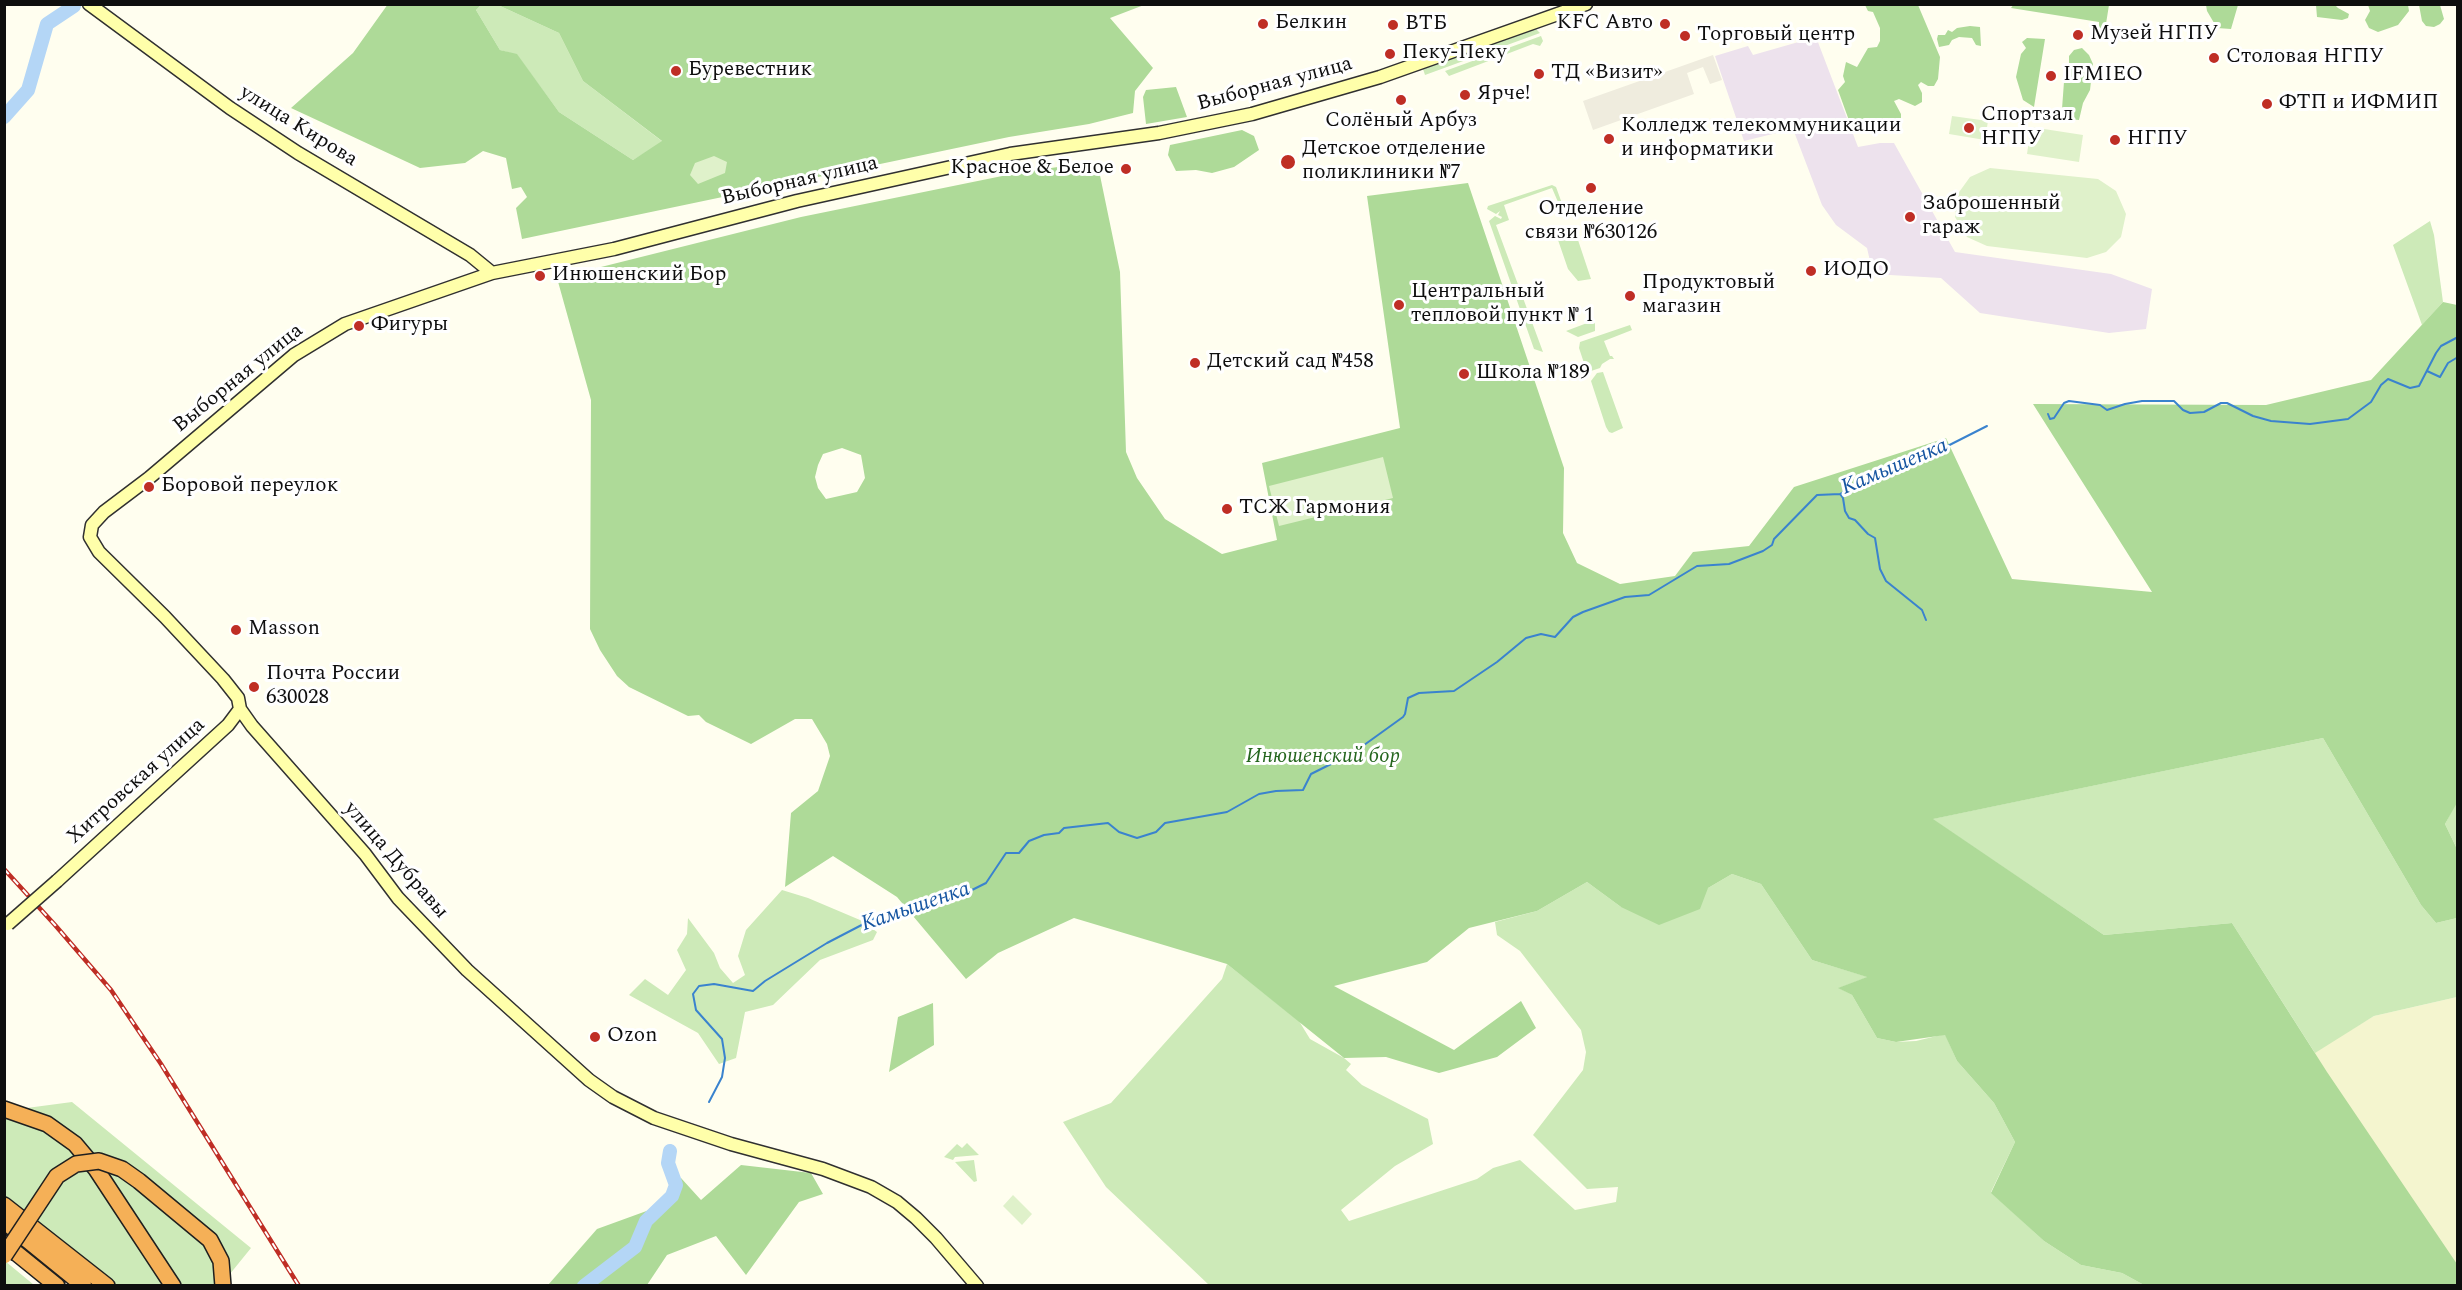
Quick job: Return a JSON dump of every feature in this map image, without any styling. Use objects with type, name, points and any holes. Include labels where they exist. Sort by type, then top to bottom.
[{"type":"highway","points":[[4,1109],[47,1124],[75,1144],[96,1168],[173,1286]]},
{"type":"highway","points":[[4,1256],[57,1176],[76,1164],[99,1161],[122,1169],[139,1181],[210,1240],[221,1261],[223,1286]]},
{"type":"highway","points":[[4,1205],[107,1286]]},
{"type":"highway","points":[[4,1221],[84,1286]]},
{"type":"highway","points":[[4,1243],[57,1286]]},
{"type":"main road","name":"улица Кирова","points":[[89,4],[230,108],[298,153],[432,231],[470,255],[492,273]]},
{"type":"main road","name":"Выборная улица","points":[[90,532],[92,525],[104,512],[149,478],[294,355],[345,324],[492,273],[614,249],[797,201],[1010,154],[1160,134],[1252,114],[1380,77],[1586,4]]},
{"type":"main road","name":"улица Дубравы","points":[[90,532],[99,552],[223,679],[238,698],[240,709],[252,726],[365,854],[399,898],[467,970],[589,1080],[613,1097],[654,1118],[731,1144],[823,1169],[871,1188],[897,1202],[936,1238],[977,1286]]},
{"type":"main road","name":"Хитровская улица","points":[[6,926],[228,725],[240,709]]},
{"type":"shaded area","points":[[1816,37],[1858,147],[1894,143],[1955,252],[2111,274],[2152,289],[2146,329],[2109,333],[1980,313],[1941,278],[1873,274],[1867,248],[1836,225],[1822,205],[1793,129],[1744,141],[1715,56],[1748,46],[1753,55]]},
{"type":"shaded area","points":[[1713,55],[1722,80],[1710,84],[1703,67],[1687,73],[1694,94],[1593,130],[1583,101]]},
{"type":"green space","name":"Инюшенский бор","points":[[388,4],[481,5],[476,10],[500,50],[517,54],[559,112],[633,160],[662,141],[583,81],[559,33],[498,5],[1144,5],[1110,18],[1153,68],[1135,91],[1133,113],[1089,124],[1009,137],[522,239],[516,208],[527,197],[521,187],[512,189],[506,158],[483,151],[465,163],[420,168],[291,108],[353,53]]},
{"type":"green space","points":[[2014,4],[2109,5],[2105,30],[2099,29],[2099,22],[2011,8]]},
{"type":"green space","points":[[481,5],[498,5],[559,33],[583,81],[663,142],[633,160],[559,112],[517,55],[500,50],[476,10]]},
{"type":"green space","points":[[1865,5],[1918,5],[1940,57],[1938,79],[1934,86],[1921,82],[1918,85],[1922,93],[1922,102],[1915,106],[1899,99],[1894,101],[1901,114],[1901,126],[1886,134],[1851,126],[1838,90],[1845,82],[1843,76],[1846,62],[1857,67],[1868,48],[1877,47],[1880,41],[1880,28],[1873,12],[1868,11]]},
{"type":"green space","points":[[2206,5],[2238,5],[2231,29],[2217,28]]},
{"type":"green space","points":[[2316,5],[2335,5],[2349,14],[2348,18],[2342,20],[2317,17]]},
{"type":"green space","points":[[2368,5],[2408,5],[2409,11],[2398,25],[2378,32],[2369,28],[2365,20],[2370,11]]},
{"type":"green space","points":[[2419,5],[2440,5],[2444,19],[2434,27],[2426,26],[2422,21]]},
{"type":"green space","points":[[1980,27],[1981,46],[1976,45],[1972,38],[1959,37],[1952,40],[1949,45],[1939,47],[1938,35],[1945,35],[1948,30],[1952,32],[1957,28]]},
{"type":"green space","points":[[1532,28],[1540,33],[1425,75],[1423,69]]},
{"type":"green space","points":[[1541,36],[1543,41],[1540,46],[1533,44],[1449,76],[1445,71]]},
{"type":"green space","points":[[2027,38],[2045,39],[2034,107],[2023,100],[2016,77],[2021,54],[2026,48],[2022,42]]},
{"type":"green space","points":[[2082,48],[2089,55],[2093,64],[2090,90],[2083,103],[2079,120],[2068,119],[2062,109],[2065,68],[2069,65],[2069,56],[2074,50]]},
{"type":"green space","points":[[1176,87],[1187,117],[1146,124],[1143,97],[1146,90]]},
{"type":"green space","name":"Спортзал НГПУ","points":[[1952,116],[1988,121],[1985,140],[1949,134]]},
{"type":"green space","points":[[2031,127],[2083,135],[2079,162],[2027,154]]},
{"type":"green space","points":[[1242,130],[1254,136],[1259,150],[1234,167],[1212,173],[1196,170],[1176,171],[1168,155],[1170,145]]},
{"type":"green space","points":[[714,156],[727,162],[725,173],[698,184],[690,175],[695,163]]},
{"type":"green space","name":"Инюшенский бор","points":[[1097,161],[1120,272],[1126,452],[1137,478],[1165,519],[1222,554],[1277,540],[1262,463],[1400,428],[1367,196],[1468,183],[1564,468],[1563,533],[1577,563],[1620,584],[1675,576],[1693,552],[1749,546],[1794,487],[1946,438],[2012,579],[2152,592],[2033,404],[2266,405],[2371,380],[2443,302],[2457,305],[2458,801],[2445,824],[2457,849],[2457,918],[2436,923],[2421,905],[2323,738],[1933,819],[2104,935],[2232,923],[2327,1072],[2457,1264],[2457,1285],[2144,1285],[2122,1273],[2081,1265],[2044,1241],[1991,1193],[2015,1142],[1994,1103],[1957,1061],[1945,1035],[1896,1042],[1877,1038],[1852,995],[1838,988],[1867,977],[1812,960],[1761,884],[1732,874],[1708,888],[1700,909],[1659,925],[1621,907],[1587,882],[1537,911],[1469,928],[1427,962],[1334,986],[1454,1050],[1521,1001],[1536,1028],[1497,1057],[1439,1073],[1386,1057],[1344,1058],[1227,964],[1074,918],[998,953],[966,979],[897,897],[833,856],[785,887],[791,813],[818,791],[830,756],[827,744],[812,719],[795,719],[751,744],[706,722],[699,715],[688,716],[629,687],[617,676],[590,629],[591,400],[557,278],[801,217],[1012,174]],"holes":[[[842,448],[861,455],[865,478],[857,492],[826,499],[818,488],[815,477],[823,454]]]},
{"type":"green space","points":[[1990,168],[2098,179],[2116,191],[2126,214],[2121,237],[2106,252],[2087,258],[1987,246],[1967,237],[1955,217],[1957,195],[1970,177]]},
{"type":"green space","points":[[1552,185],[1556,187],[1564,209],[1552,188],[1504,205],[1509,220],[1496,225],[1543,352],[1534,349],[1489,221],[1495,216],[1501,219],[1502,217],[1498,215],[1500,211],[1496,214],[1487,209],[1488,206]]},
{"type":"green space","points":[[2430,221],[2443,302],[2422,325],[2393,245]]},
{"type":"green space","points":[[1577,237],[1591,279],[1578,281],[1568,269],[1558,240]]},
{"type":"green space","points":[[1595,320],[1595,331],[1578,337],[1566,331]]},
{"type":"green space","points":[[1630,325],[1632,330],[1604,341],[1610,356],[1614,359],[1602,364],[1600,368],[1591,371],[1586,369],[1579,348],[1580,342]]},
{"type":"green space","points":[[1603,372],[1623,428],[1612,433],[1606,427],[1591,381],[1597,373]]},
{"type":"green space","points":[[1383,457],[1393,498],[1279,526],[1269,486]]},
{"type":"green space","points":[[2323,738],[2421,905],[2436,923],[2457,918],[2457,997],[2374,1016],[2315,1053],[2232,923],[2104,935],[1932,819]]},
{"type":"green space","points":[[2457,801],[2457,849],[2445,824]]},
{"type":"green space","points":[[1732,874],[1761,884],[1812,960],[1868,977],[1839,988],[1852,995],[1877,1038],[1896,1042],[1916,1041],[1945,1034],[1957,1061],[1994,1103],[2015,1142],[1991,1192],[2044,1241],[2081,1265],[2122,1273],[2144,1285],[1209,1285],[1106,1187],[1063,1122],[1111,1103],[1222,979],[1227,964],[1299,1021],[1310,1039],[1351,1064],[1346,1070],[1362,1085],[1428,1119],[1433,1144],[1395,1166],[1341,1210],[1349,1221],[1477,1179],[1493,1168],[1520,1160],[1575,1210],[1616,1202],[1618,1187],[1587,1189],[1533,1135],[1583,1070],[1586,1052],[1581,1030],[1520,951],[1497,935],[1495,922],[1537,911],[1587,882],[1621,907],[1708,888]]},
{"type":"green space","points":[[782,890],[808,898],[860,920],[877,932],[873,940],[820,960],[773,1005],[745,1012],[736,1058],[719,1064],[698,1033],[629,995],[645,979],[668,995],[686,970],[677,950],[687,934],[688,918],[714,953],[720,968],[733,983],[745,975],[738,956],[746,930]]},
{"type":"green space","points":[[2457,997],[2457,1265],[2310,1054],[2374,1016]]},
{"type":"green space","points":[[933,1003],[934,1045],[889,1072],[898,1017]]},
{"type":"green space","points":[[72,1102],[251,1248],[221,1285],[99,1285],[5,1208],[4,1111]]},
{"type":"green space","points":[[967,1143],[979,1155],[955,1157],[953,1160],[944,1157],[957,1144],[962,1148]]},
{"type":"green space","points":[[974,1160],[977,1181],[974,1182],[955,1162]]},
{"type":"green space","points":[[741,1165],[811,1173],[823,1194],[799,1202],[746,1275],[716,1236],[667,1255],[647,1285],[548,1285],[597,1229],[652,1209],[681,1178],[701,1200]]},
{"type":"green space","points":[[1013,1195],[1032,1214],[1022,1225],[1003,1206]]},
{"type":"green space","points":[[5,1261],[34,1285],[5,1285]]},
{"type":"waterway","points":[[4,117],[28,90],[47,24],[74,6]]},
{"type":"waterway","name":"Камышенка","points":[[2048,414],[2050,419],[2054,418],[2064,403],[2069,401],[2100,405],[2107,410],[2142,401],[2174,401],[2190,413],[2204,412],[2221,403],[2227,403],[2253,416],[2271,421],[2310,424],[2348,419],[2371,402],[2381,385],[2388,379],[2410,388],[2419,386],[2441,346],[2458,337]]},
{"type":"waterway","points":[[2427,371],[2440,377],[2448,363],[2458,357]]},
{"type":"waterway","name":"Камышенка","points":[[709,1102],[722,1077],[725,1058],[722,1039],[696,1010],[693,994],[699,986],[714,984],[753,991],[765,981],[827,943],[877,917],[927,901],[970,891],[986,883],[1006,853],[1019,853],[1029,841],[1044,835],[1059,833],[1064,828],[1108,823],[1119,832],[1137,838],[1156,832],[1165,823],[1227,812],[1259,794],[1303,790],[1311,774],[1353,753],[1403,717],[1408,698],[1419,693],[1454,691],[1497,662],[1526,638],[1541,634],[1555,637],[1573,617],[1583,612],[1625,597],[1649,595],[1697,566],[1729,564],[1763,551],[1772,545],[1774,539],[1817,495],[1840,494],[1857,484],[1912,464],[1987,426]]},
{"type":"waterway","points":[[1840,494],[1849,518],[1855,520],[1875,538],[1880,569],[1886,581],[1922,610],[1926,620]]},
{"type":"waterway","name":"Камышенка","points":[[584,1286],[635,1247],[646,1221],[672,1196],[676,1185],[668,1163],[670,1151]]},
{"type":"railway","points":[[4,869],[111,990],[161,1064],[299,1286]]},
{"type":"place","name":"Белкин","points":[[1263,24]]},
{"type":"place","name":"KFC Авто","points":[[1665,24]]},
{"type":"place","name":"ВТБ","points":[[1393,25]]},
{"type":"place","name":"Музей НГПУ","points":[[2078,35]]},
{"type":"place","name":"Торговый центр","points":[[1685,36]]},
{"type":"place","name":"Пеку-Пеку","points":[[1390,54]]},
{"type":"place","name":"Столовая НГПУ","points":[[2214,58]]},
{"type":"place","name":"Буревестник","points":[[676,71]]},
{"type":"place","name":"ТД «Визит»","points":[[1539,74]]},
{"type":"place","name":"IFMIEO","points":[[2051,76]]},
{"type":"place","name":"Ярче!","points":[[1465,95]]},
{"type":"place","name":"Солёный Арбуз","points":[[1401,100]]},
{"type":"place","name":"ФТП и ИФМИП","points":[[2267,104]]},
{"type":"place","name":"Спортзал НГПУ","points":[[1969,128]]},
{"type":"place","name":"Колледж телекоммуникации и информатики","points":[[1609,139]]},
{"type":"place","name":"НГПУ","points":[[2115,140]]},
{"type":"place","name":"Детское отделение поликлиники №7","points":[[1288,162]]},
{"type":"place","name":"Красное & Белое","points":[[1126,169]]},
{"type":"place","name":"Отделение связи №630126","points":[[1591,188]]},
{"type":"place","name":"Заброшенный гараж","points":[[1910,217]]},
{"type":"place","name":"ИОДО","points":[[1811,271]]},
{"type":"place","name":"Инюшенский Бор","points":[[540,276]]},
{"type":"place","name":"Продуктовый магазин","points":[[1630,296]]},
{"type":"place","name":"Центральный тепловой пункт № 1","points":[[1399,305]]},
{"type":"place","name":"Фигуры","points":[[359,326]]},
{"type":"place","name":"Детский сад №458","points":[[1195,363]]},
{"type":"place","name":"Школа №189","points":[[1464,374]]},
{"type":"place","name":"Боровой переулок","points":[[149,487]]},
{"type":"place","name":"ТСЖ Гармония","points":[[1227,509]]},
{"type":"place","name":"Masson","points":[[236,630]]},
{"type":"place","name":"Почта России 630028","points":[[254,687]]},
{"type":"place","name":"Ozon","points":[[595,1037]]}]
